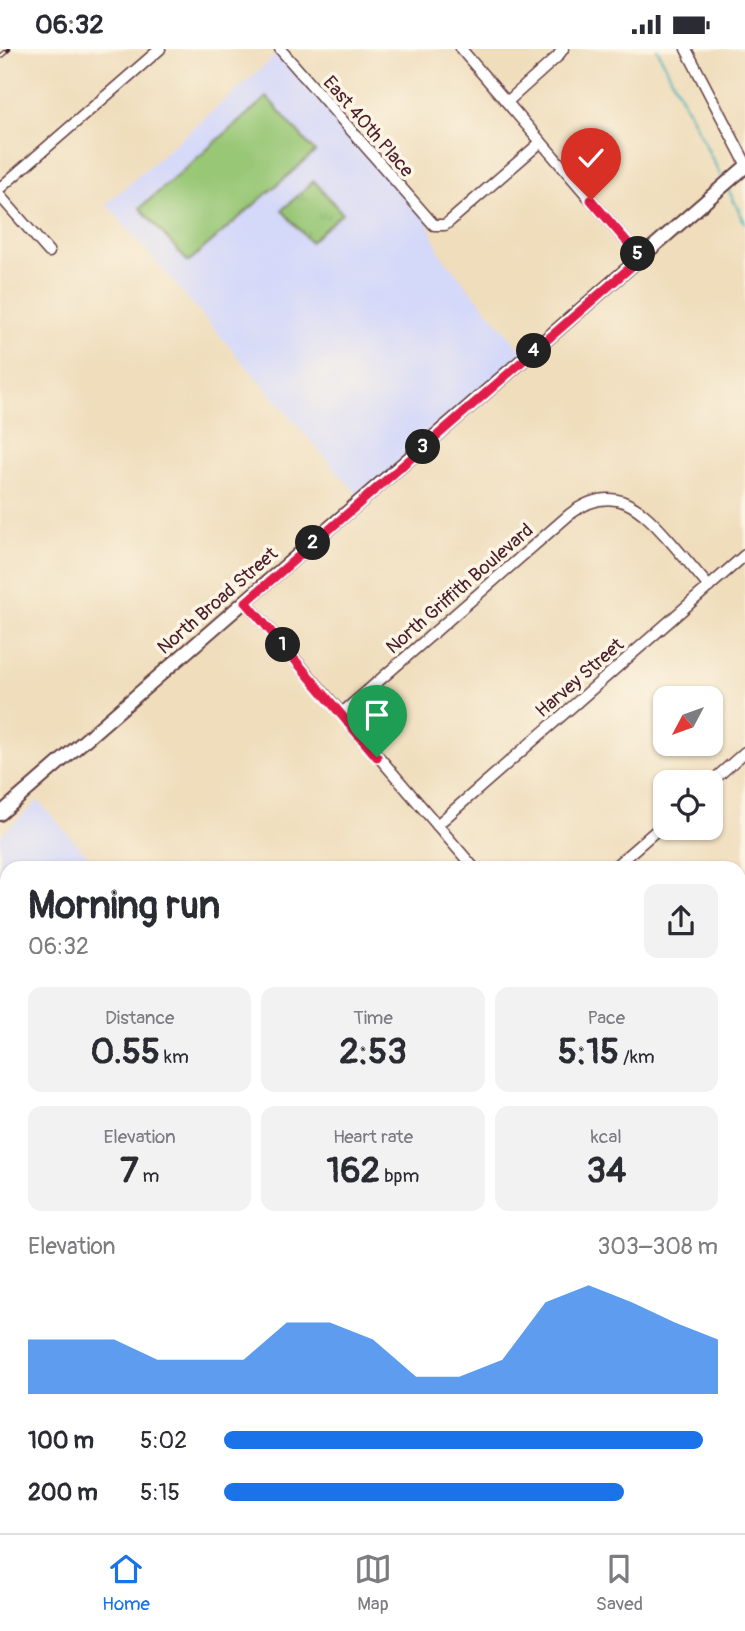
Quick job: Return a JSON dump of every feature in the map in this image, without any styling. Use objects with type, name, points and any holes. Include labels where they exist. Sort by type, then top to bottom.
[{"type":"street","points":[[0,188],[160,49]]},
{"type":"street","name":"East 40th Place","points":[[280,49],[434,225],[445,225],[541,142]]},
{"type":"street","points":[[461,49],[641,258]]},
{"type":"street","points":[[507,102],[557,57],[562,49]]},
{"type":"street","points":[[686,49],[742,169]]},
{"type":"street","name":"North Broad Street","points":[[0,814],[742,169]]},
{"type":"street","points":[[0,196],[49,252]]},
{"type":"street","name":"North Griffith Boulevard","points":[[342,713],[570,514],[588,503],[618,501],[640,509],[709,587]]},
{"type":"street","name":"Harvey Street","points":[[437,825],[745,555]]},
{"type":"street","points":[[246,602],[468,861]]},
{"type":"street","points":[[723,771],[745,752]]},
{"type":"street","points":[[621,861],[653,833]]},
{"type":"shaded area","points":[[281,51],[426,218],[440,254],[527,357],[362,500],[106,204]]},
{"type":"shaded area","points":[[38,801],[93,861],[0,861],[0,836]]},
{"type":"green space","points":[[267,97],[315,152],[188,262],[140,208]]},
{"type":"green space","points":[[314,181],[342,213],[310,242],[282,210]]},
{"type":"waterway","points":[[657,49],[723,180]]},
{"type":"waterway","points":[[728,189],[745,223]]},
{"type":"railway","points":[[0,57],[9,49]]},
{"type":"route","points":[[377,757],[246,602],[641,258],[591,200]]}]
